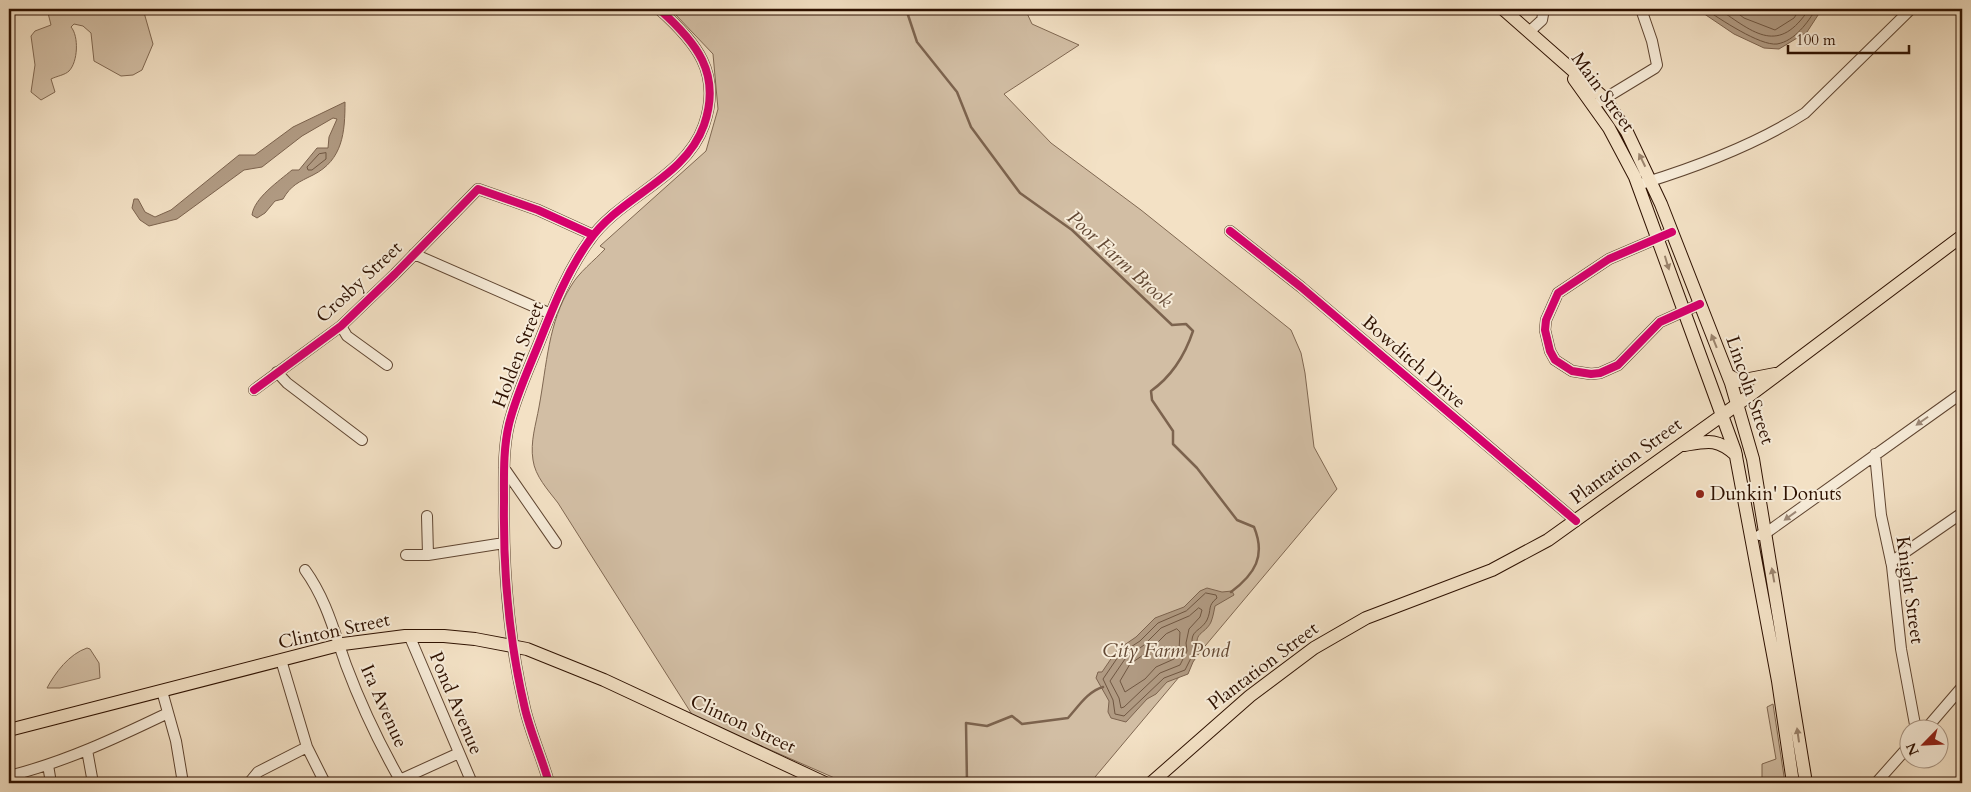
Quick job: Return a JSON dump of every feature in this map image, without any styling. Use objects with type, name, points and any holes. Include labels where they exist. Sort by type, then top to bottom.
[{"type":"main road","name":"Main Street","points":[[1503,9],[1553,54],[1632,140]]},
{"type":"main road","name":"Main Street","points":[[1599,102],[1622,151]]},
{"type":"main road","name":"Lincoln Street","points":[[1632,140],[1672,232],[1739,403],[1753,459],[1786,649],[1786,690],[1793,783]]},
{"type":"main road","name":"Lincoln Street","points":[[1622,151],[1638,184],[1659,238],[1683,311],[1723,415],[1736,455],[1772,652],[1786,690],[1806,783]]},
{"type":"main road","name":"Plantation Street","points":[[1151,783],[1289,664],[1331,637],[1387,609],[1460,584],[1524,555],[1576,521],[1723,415],[1961,236]]},
{"type":"main road","points":[[1728,375],[1738,381],[1780,373]]},
{"type":"main road","points":[[1679,446],[1710,441],[1725,446],[1736,455]]},
{"type":"main road","name":"Clinton Street","points":[[9,730],[339,645],[409,635],[475,639],[527,649],[604,680],[825,783]]},
{"type":"main road","points":[[1772,652],[1786,649]]},
{"type":"street","name":"Holden Street","points":[[549,783],[526,710],[506,593],[504,468],[509,425],[551,314],[575,263],[593,235],[616,211],[682,160],[694,145],[704,125],[707,114],[709,87],[706,65],[694,43],[660,9]]},
{"type":"street","points":[[1528,32],[1542,20],[1544,9]]},
{"type":"street","points":[[1599,102],[1657,65],[1652,41],[1641,9]]},
{"type":"street","points":[[1638,184],[1651,181],[1762,137],[1805,113],[1911,9]]},
{"type":"street","name":"Crosby Street","points":[[254,390],[341,326],[478,189],[538,210],[593,235]]},
{"type":"street","name":"Bowditch Drive","points":[[1230,231],[1301,286],[1576,521]]},
{"type":"street","points":[[1672,232],[1609,259],[1558,293],[1546,320],[1546,336],[1550,351],[1559,363],[1572,371],[1591,374],[1600,373],[1618,365],[1660,322],[1700,304]]},
{"type":"street","points":[[414,254],[551,314]]},
{"type":"street","points":[[341,326],[347,336],[387,366]]},
{"type":"street","points":[[277,372],[287,383],[362,440]]},
{"type":"street","points":[[1752,537],[1766,533],[1962,393]]},
{"type":"street","name":"Knight Street","points":[[1875,454],[1880,515],[1891,562],[1901,649],[1914,720]]},
{"type":"street","points":[[504,468],[556,543]]},
{"type":"street","points":[[1891,562],[1962,513]]},
{"type":"street","points":[[427,516],[428,555]]},
{"type":"street","points":[[406,556],[428,555],[504,543]]},
{"type":"street","name":"Ira Avenue","points":[[305,570],[326,604],[339,645],[371,727],[396,782]]},
{"type":"street","name":"Pond Avenue","points":[[409,635],[472,783]]},
{"type":"street","points":[[281,660],[307,747],[324,783]]},
{"type":"street","points":[[1934,720],[1962,687]]},
{"type":"street","points":[[162,691],[176,741],[183,783]]},
{"type":"street","points":[[9,776],[48,765],[87,750],[168,713]]},
{"type":"street","points":[[248,783],[258,772],[307,747]]},
{"type":"street","points":[[87,750],[93,783]]},
{"type":"street","points":[[396,782],[459,753]]},
{"type":"street","points":[[1876,783],[1898,758]]},
{"type":"street","points":[[48,765],[51,783]]},
{"type":"shaded area","points":[[47,9],[143,9],[153,44],[142,70],[133,75],[121,76],[94,61],[91,33],[83,26],[74,24],[71,27],[75,36],[76,55],[72,67],[65,74],[51,79],[55,92],[41,100],[31,92],[35,65],[31,36],[35,31],[51,25]]},
{"type":"shaded area","points":[[678,9],[1025,9],[1032,24],[1079,45],[1004,94],[1051,143],[1141,210],[1291,330],[1301,353],[1305,373],[1314,447],[1337,489],[1090,783],[846,783],[693,716],[558,503],[539,477],[533,460],[533,440],[549,344],[563,300],[578,276],[605,249],[600,246],[706,151],[718,109],[713,54],[675,14]]},
{"type":"shaded area","points":[[87,648],[90,649],[99,663],[100,678],[60,688],[47,688],[54,676],[69,659]]},
{"type":"shaded area","points":[[1773,704],[1785,783],[1762,783],[1762,764],[1776,759],[1767,707]]},
{"type":"water","points":[[1697,9],[1822,9],[1807,32],[1779,49],[1764,48],[1734,34]]},
{"type":"water","points":[[345,102],[343,134],[331,161],[323,169],[296,184],[283,199],[275,201],[265,213],[257,218],[252,215],[254,209],[257,202],[268,190],[292,170],[299,170],[317,148],[328,148],[329,137],[337,119],[333,118],[302,136],[262,167],[244,170],[177,219],[149,226],[140,220],[132,208],[134,199],[138,199],[145,212],[155,217],[171,210],[239,155],[255,155],[293,127]]},
{"type":"water","name":"City Farm Pond","points":[[1207,588],[1222,592],[1232,591],[1234,595],[1215,606],[1211,622],[1198,637],[1197,641],[1200,652],[1188,674],[1167,682],[1156,694],[1147,699],[1126,722],[1111,718],[1108,712],[1109,701],[1096,678],[1098,672],[1102,672],[1117,650],[1136,637],[1155,618],[1184,607],[1200,591]]},
{"type":"waterway","name":"Poor Farm Brook","points":[[906,9],[917,42],[957,92],[971,127],[1020,193],[1072,230],[1172,325],[1186,324],[1193,331],[1177,364],[1165,379],[1151,391],[1152,400],[1173,431],[1173,444],[1197,468],[1237,520],[1254,527],[1259,547],[1256,564],[1246,578],[1231,592]]},
{"type":"waterway","name":"Poor Farm Brook","points":[[967,783],[966,723],[987,726],[1012,716],[1022,724],[1068,718],[1088,696],[1103,687]]},
{"type":"cycle path","points":[[549,783],[525,709],[511,632],[504,528],[506,443],[512,413],[524,381],[556,300],[581,252],[602,225],[617,211],[667,174],[682,160],[695,144],[704,125],[709,106],[710,90],[702,60],[684,34],[659,9]]},
{"type":"cycle path","points":[[254,390],[341,326],[478,189],[538,210],[593,235]]},
{"type":"cycle path","points":[[1230,231],[1301,287],[1576,521]]},
{"type":"cycle path","points":[[1672,232],[1609,259],[1558,293],[1546,320],[1545,330],[1550,351],[1555,360],[1572,371],[1591,374],[1600,373],[1618,365],[1660,322],[1700,304]]},
{"type":"place","name":"Dunkin' Donuts","points":[[1700,494]]}]
